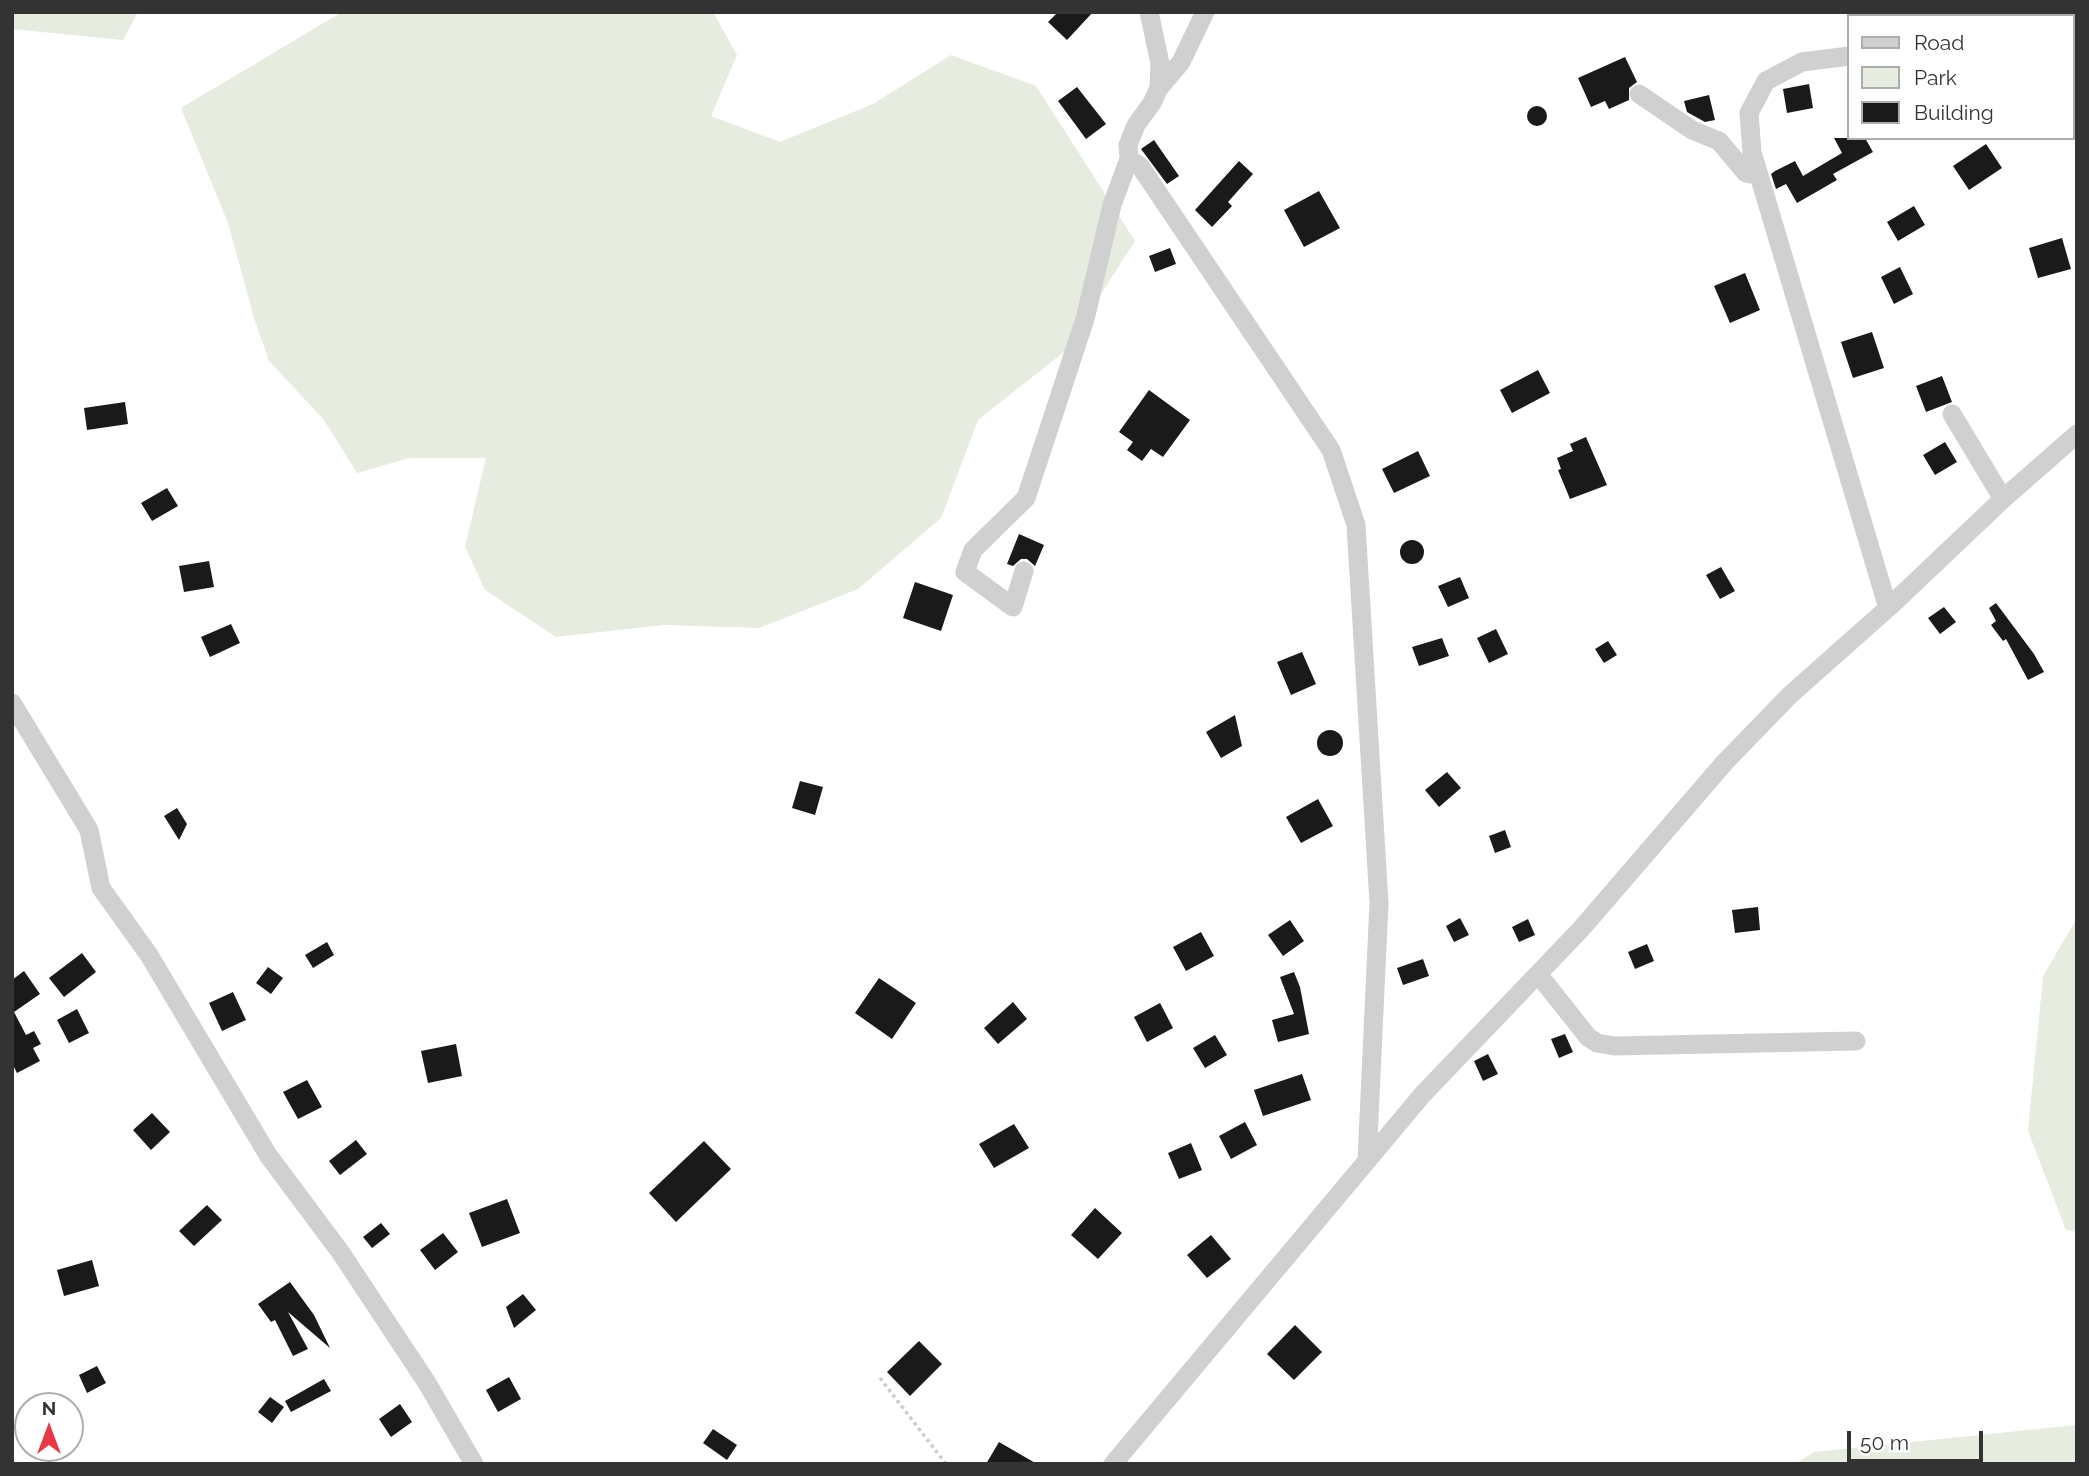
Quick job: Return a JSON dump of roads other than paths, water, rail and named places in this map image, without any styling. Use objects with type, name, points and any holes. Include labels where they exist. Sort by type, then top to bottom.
[{"type":"street","points":[[1149,12],[1160,63],[1159,88]]},
{"type":"street","points":[[1024,571],[1013,607],[965,572],[973,550],[1026,498],[1085,319],[1112,205],[1129,159],[1128,145],[1136,125],[1159,88],[1181,62],[1205,12]]},
{"type":"street","points":[[1848,56],[1802,62],[1766,81],[1749,113],[1752,152],[1888,608]]},
{"type":"street","points":[[1639,94],[1692,130],[1719,141],[1746,173],[1759,175]]},
{"type":"street","points":[[1129,159],[1140,166],[1331,450],[1356,525],[1379,903],[1367,1161]]},
{"type":"street","points":[[1952,414],[2003,499]]},
{"type":"street","points":[[1113,1464],[1423,1094],[1581,929],[1735,752],[1790,695],[2077,434]]},
{"type":"street","points":[[12,703],[89,830],[101,888],[149,955],[268,1155],[341,1253],[427,1382],[474,1464]]},
{"type":"street","points":[[1538,974],[1588,1037],[1597,1043],[1614,1046],[1856,1041]]}]
